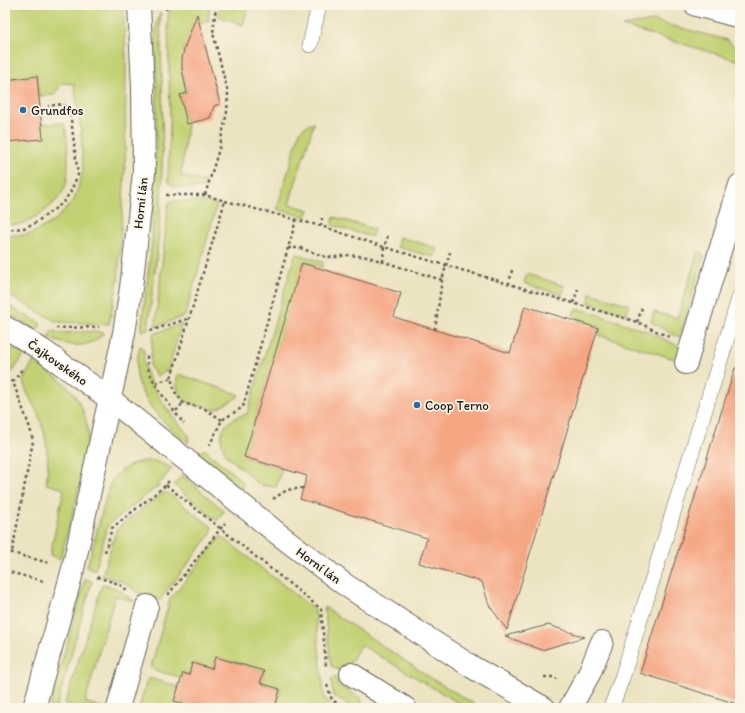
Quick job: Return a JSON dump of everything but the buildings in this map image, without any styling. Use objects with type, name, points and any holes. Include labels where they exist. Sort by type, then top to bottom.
[{"type":"street","name":"Horní lán","points":[[34,708],[73,569],[124,333],[131,288],[144,173],[143,88],[139,5]]},
{"type":"street","points":[[696,5],[740,17]]},
{"type":"street","points":[[688,355],[740,185]]},
{"type":"street","name":"Čajkovského","points":[[5,327],[42,350],[110,399]]},
{"type":"street","name":"Horní lán","points":[[110,399],[277,533],[344,584],[472,667],[544,708]]},
{"type":"street","points":[[118,708],[147,606]]},
{"type":"street","points":[[574,699],[596,659],[602,642]]},
{"type":"street","points":[[350,674],[405,708]]},
{"type":"lane","points":[[310,45],[319,5]]},
{"type":"lane","points":[[611,708],[622,678],[740,296]]},
{"type":"path","points":[[205,195],[219,149],[228,93],[212,34],[216,5]]},
{"type":"path","points":[[5,230],[24,228],[36,223],[49,214],[63,203],[71,191],[78,174],[70,111],[63,104],[48,106]]},
{"type":"path","points":[[164,195],[205,195],[321,226],[384,247],[637,322],[688,355]]},
{"type":"path","points":[[222,420],[205,409],[183,403],[175,392],[171,378],[225,201]]},
{"type":"path","points":[[321,226],[322,218]]},
{"type":"path","points":[[209,446],[222,420],[227,415],[243,407],[296,220]]},
{"type":"path","points":[[383,262],[384,247],[388,233]]},
{"type":"path","points":[[288,248],[300,248],[326,257],[350,255],[368,258],[442,280]]},
{"type":"path","points":[[435,330],[442,280],[450,252]]},
{"type":"path","points":[[508,284],[512,270]]},
{"type":"path","points":[[573,303],[578,290]]},
{"type":"path","points":[[637,322],[642,308]]},
{"type":"path","points":[[150,331],[190,318]]},
{"type":"path","points":[[54,328],[100,328]]},
{"type":"path","points":[[147,353],[148,368],[156,383],[176,411],[183,403]]},
{"type":"path","points":[[13,382],[24,365]]},
{"type":"path","points":[[5,378],[13,382],[30,428],[32,441],[12,552]]},
{"type":"path","points":[[156,383],[171,378]]},
{"type":"path","points":[[104,556],[112,528],[166,485],[321,609],[326,670]]},
{"type":"path","points":[[279,503],[273,499],[287,490],[303,488]]},
{"type":"path","points":[[167,597],[220,528]]},
{"type":"path","points":[[6,558],[6,551],[53,564]]},
{"type":"path","points":[[97,577],[99,570]]},
{"type":"path","points":[[5,571],[44,581]]},
{"type":"path","points":[[542,677],[553,677],[574,699]]},
{"type":"path","points":[[662,708],[703,706],[707,708]]},
{"type":"green space","points":[[5,5],[123,5],[126,58],[125,167],[118,280],[109,324],[57,322],[5,293],[5,236],[31,234],[54,221],[74,200],[83,172],[81,132],[74,84],[62,83],[54,95],[39,96],[37,76],[5,80]]},
{"type":"green space","points":[[174,5],[210,5],[208,21],[200,24],[192,32],[184,49],[182,69],[187,93],[180,95],[187,124],[181,176],[205,182],[203,188],[173,186],[168,181],[170,122],[168,15]]},
{"type":"green space","points":[[220,5],[249,5],[243,25],[218,16]]},
{"type":"green space","points":[[160,12],[163,130],[160,217],[148,329],[141,331],[152,241],[157,94],[155,39]]},
{"type":"green space","points":[[654,21],[727,40],[740,52],[740,61],[622,26]]},
{"type":"green space","points":[[64,123],[67,136],[68,174],[67,182],[62,193],[46,210],[26,222],[12,225],[5,224],[5,142],[41,124]]},
{"type":"green space","points":[[314,123],[289,204],[309,210],[306,217],[277,209],[300,131],[306,126]]},
{"type":"green space","points":[[170,202],[210,202],[217,205],[185,316],[155,327],[168,205]]},
{"type":"green space","points":[[334,217],[374,229],[371,237],[332,225]]},
{"type":"green space","points":[[399,237],[437,248],[434,257],[397,247]]},
{"type":"green space","points":[[698,252],[704,255],[680,337],[651,322],[654,312],[677,318]]},
{"type":"green space","points":[[297,254],[323,262],[322,267],[303,262],[244,457],[282,469],[276,487],[260,485],[227,456],[221,441],[222,434],[227,424],[232,420],[247,414],[295,255]]},
{"type":"green space","points":[[527,274],[565,286],[562,295],[524,283]]},
{"type":"green space","points":[[590,293],[630,305],[626,314],[589,303]]},
{"type":"green space","points":[[5,304],[41,324],[37,331],[5,311]]},
{"type":"green space","points":[[578,309],[644,330],[679,346],[678,360],[598,335],[600,327],[577,320],[573,315],[574,311]]},
{"type":"green space","points":[[182,324],[168,370],[157,376],[150,367],[153,334]]},
{"type":"green space","points":[[53,330],[58,333],[96,331],[104,333],[98,339],[84,345],[70,345],[48,338]]},
{"type":"green space","points":[[5,345],[24,355],[10,374],[5,372]]},
{"type":"green space","points":[[140,346],[144,350],[144,364],[148,377],[164,404],[189,435],[188,443],[165,423],[145,398],[138,380],[137,372],[137,359]]},
{"type":"green space","points":[[33,362],[50,372],[70,389],[79,403],[87,426],[88,444],[74,509],[60,559],[50,555],[64,489],[46,484],[48,466],[47,447],[40,420],[23,380]]},
{"type":"green space","points":[[178,374],[238,394],[238,397],[213,410],[190,403],[182,397],[178,390],[176,382]]},
{"type":"green space","points":[[5,382],[11,389],[5,405]]},
{"type":"green space","points":[[204,449],[243,482],[242,489],[199,453]]},
{"type":"green space","points":[[155,461],[172,468],[157,487],[108,525],[95,570],[87,567],[109,487],[115,477],[123,469],[138,462]]},
{"type":"green space","points":[[182,475],[224,511],[217,521],[174,485]]},
{"type":"green space","points":[[163,493],[168,493],[212,527],[211,534],[161,600],[138,593],[122,581],[102,576],[116,531],[120,526]]},
{"type":"green space","points":[[221,536],[315,610],[324,696],[328,703],[336,708],[275,708],[281,689],[261,683],[264,671],[216,657],[212,669],[193,663],[189,675],[183,673],[182,678],[152,669],[151,667],[170,599]]},
{"type":"green space","points":[[85,579],[92,581],[56,708],[49,708]]},
{"type":"green space","points":[[102,584],[118,589],[134,601],[115,596],[85,702],[103,708],[80,708],[65,704]]},
{"type":"green space","points":[[324,607],[434,680],[481,708],[467,708],[361,645],[344,673],[331,666]]},
{"type":"green space","points":[[334,677],[339,680],[337,684],[362,699],[361,708],[354,708],[333,696],[331,679]]},
{"type":"green space","points":[[149,678],[179,687],[193,706],[192,708],[139,708],[147,680]]},
{"type":"place","name":"Grundfos","points":[[23,110]]},
{"type":"place","name":"Coop Terno","points":[[417,405]]}]
